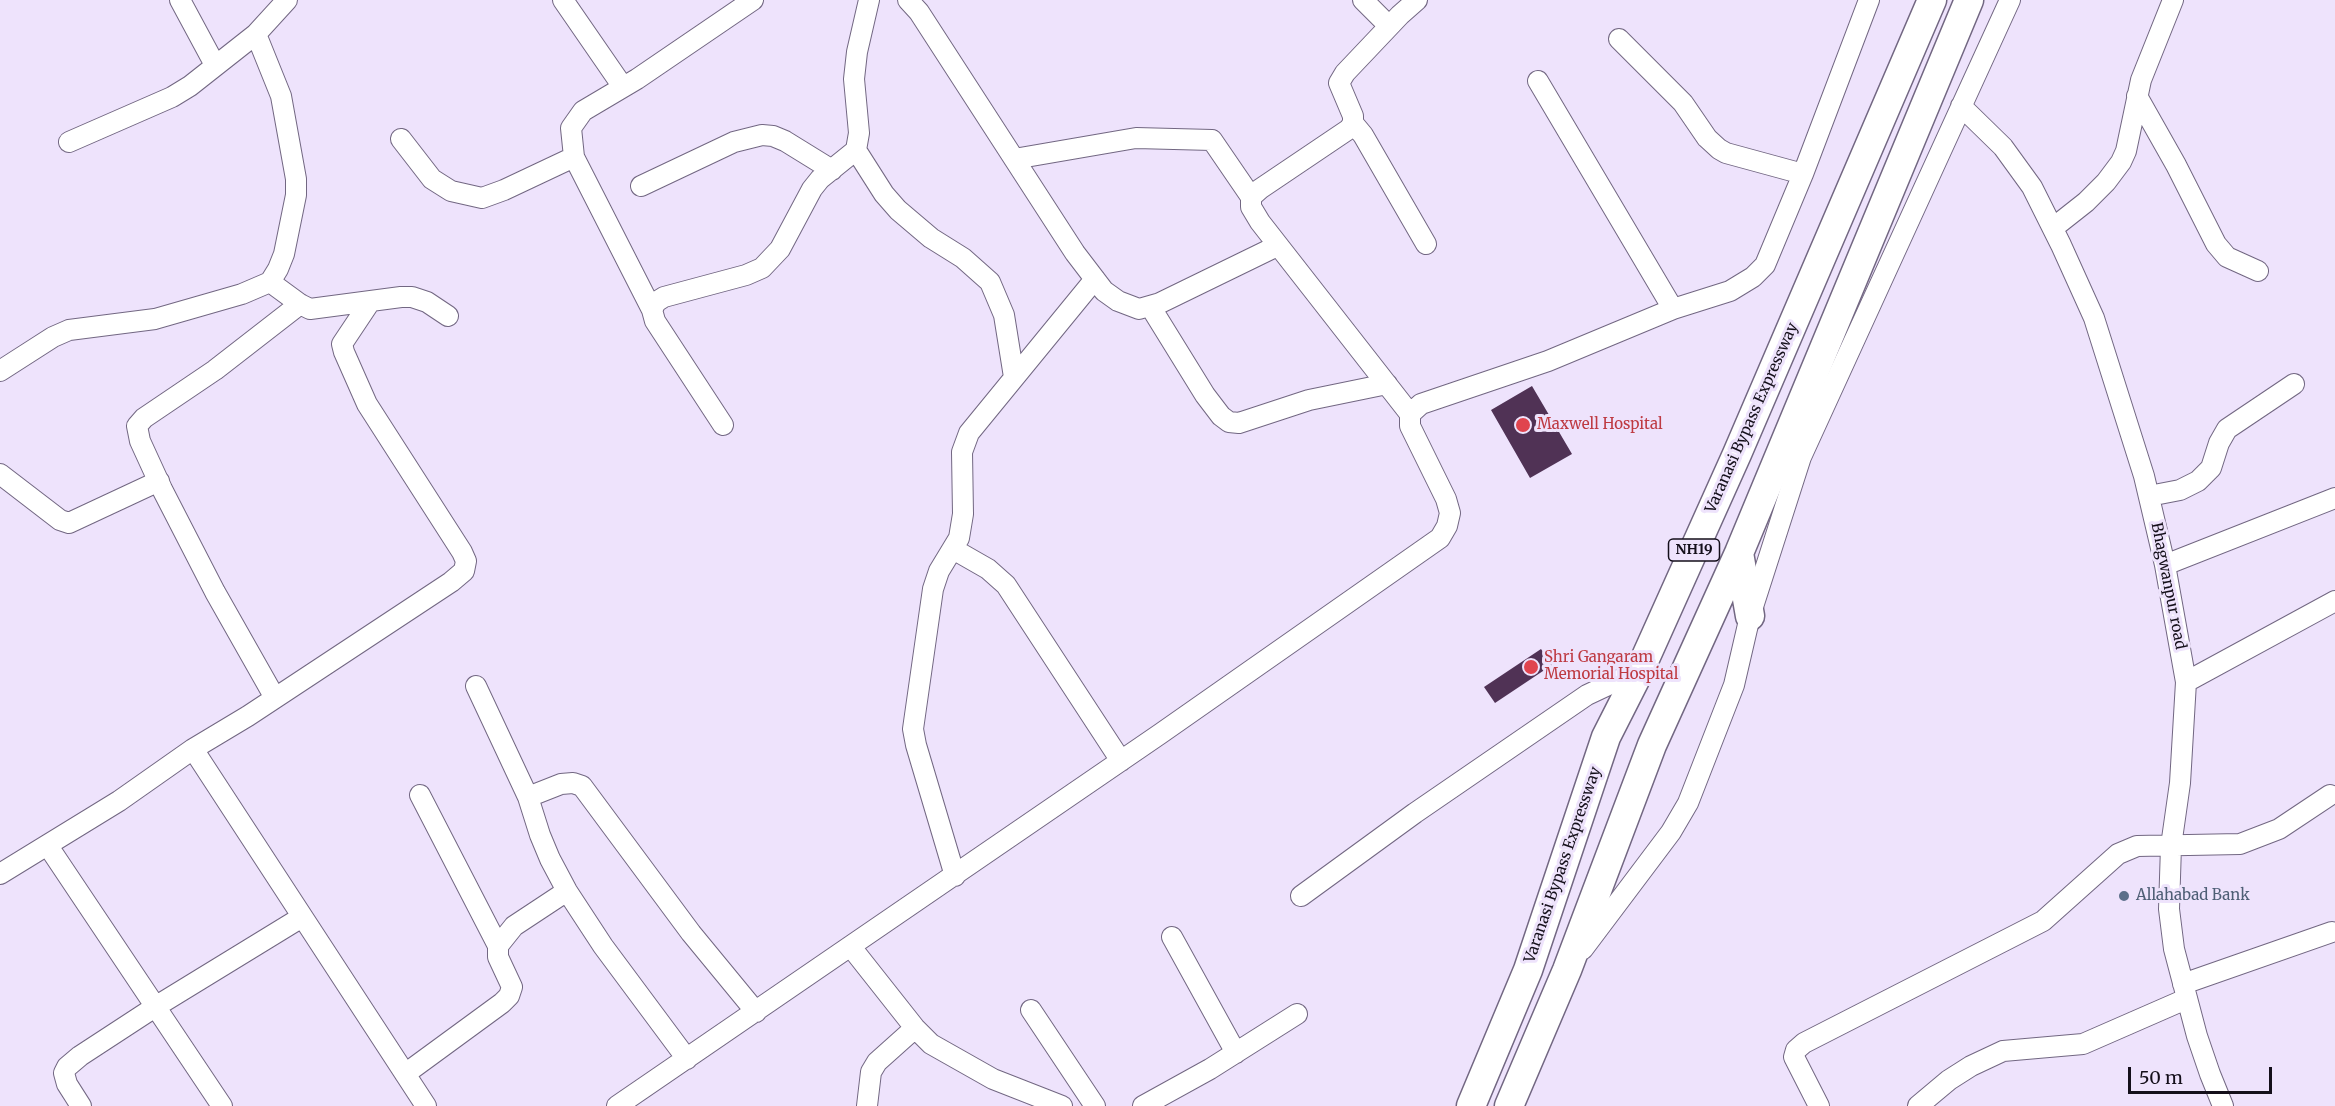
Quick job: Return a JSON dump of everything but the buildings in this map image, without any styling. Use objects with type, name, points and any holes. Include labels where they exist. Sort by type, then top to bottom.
[{"type":"highway","name":"Varanasi Bypass Expressway","points":[[1477,1094],[1528,970],[1606,737],[1640,670],[1737,454],[1932,0]]},
{"type":"highway","name":"NH19","points":[[1510,1105],[1567,970],[1652,745],[1739,553],[1969,0]]},
{"type":"highway","points":[[1739,553],[1750,616]]},
{"type":"street","points":[[180,0],[215,65]]},
{"type":"street","points":[[69,142],[172,97],[190,86],[256,34],[287,0]]},
{"type":"street","points":[[563,0],[623,87]]},
{"type":"street","points":[[723,425],[655,321],[652,310],[574,158],[571,128],[583,111],[753,0]]},
{"type":"street","points":[[652,310],[656,302],[664,297],[746,275],[762,268],[780,249],[812,189],[856,150],[859,133],[854,79],[857,52],[869,0]]},
{"type":"street","points":[[908,0],[919,12],[1075,253],[1104,291],[1118,301],[1139,309],[1160,303],[1277,246]]},
{"type":"street","points":[[1363,0],[1389,26]]},
{"type":"street","points":[[1251,197],[1269,182],[1348,129],[1353,123],[1353,116],[1339,83],[1345,73],[1389,26],[1417,0]]},
{"type":"street","points":[[1410,414],[1421,404],[1548,360],[1673,309],[1730,291],[1753,277],[1765,265],[1803,174],[1869,0]]},
{"type":"street","points":[[1567,970],[1671,832],[1688,803],[1734,685],[1750,616],[1801,457],[2010,0]]},
{"type":"street","points":[[2053,228],[2086,202],[2106,182],[2121,162],[2126,151],[2141,80],[2173,0]]},
{"type":"street","points":[[0,371],[53,337],[69,330],[155,319],[242,294],[270,282],[284,254],[295,205],[296,179],[281,96],[256,34]]},
{"type":"street","points":[[1619,39],[1683,103],[1707,138],[1719,149],[1726,153],[1803,174]]},
{"type":"street","points":[[1538,81],[1673,309]]},
{"type":"street","points":[[2138,96],[2188,187],[2216,244],[2227,257],[2258,271]]},
{"type":"street","name":"Bhagwanpur road","points":[[1961,106],[2003,147],[2032,187],[2053,228],[2094,318],[2149,496],[2165,565],[2187,682],[2180,783],[2171,846],[2169,909],[2174,949],[2185,992],[2210,1074],[2223,1106]]},
{"type":"street","points":[[1353,123],[1363,135],[1426,244]]},
{"type":"street","points":[[641,186],[734,142],[762,135],[773,136],[785,141],[832,170]]},
{"type":"street","points":[[617,1106],[955,876],[1440,538],[1447,526],[1450,513],[1446,499],[1410,426],[1410,414],[1277,246],[1251,207],[1251,197],[1212,140],[1137,138],[1014,159]]},
{"type":"street","points":[[401,139],[432,179],[451,191],[482,198],[574,158]]},
{"type":"street","points":[[856,150],[884,194],[898,210],[931,238],[963,258],[990,282],[1004,315],[1014,377]]},
{"type":"street","points":[[955,876],[913,729],[933,589],[939,571],[959,538],[963,514],[962,452],[969,433],[1095,279]]},
{"type":"street","points":[[270,282],[310,309],[412,297],[427,302],[448,316]]},
{"type":"street","points":[[0,874],[119,801],[193,749],[275,698],[451,582],[464,571],[466,561],[462,552],[367,404],[347,362],[342,344],[370,302]]},
{"type":"street","points":[[275,698],[215,592],[140,441],[137,426],[144,418],[253,342],[300,304]]},
{"type":"street","points":[[1150,306],[1205,395],[1221,416],[1229,422],[1239,423],[1309,400],[1387,384]]},
{"type":"street","points":[[2149,496],[2180,489],[2199,481],[2211,468],[2219,443],[2227,429],[2294,384]]},
{"type":"street","points":[[0,474],[60,520],[69,523],[159,481]]},
{"type":"street","points":[[2165,565],[2335,498]]},
{"type":"street","points":[[953,549],[988,569],[1005,585],[1120,761]]},
{"type":"street","points":[[2187,682],[2335,601]]},
{"type":"street","points":[[1301,896],[1415,813],[1587,695],[1640,670]]},
{"type":"street","points":[[476,686],[528,797],[550,859],[567,891],[603,946],[687,1059]]},
{"type":"street","points":[[193,749],[426,1106]]},
{"type":"street","points":[[528,797],[561,784],[573,783],[582,786],[691,933],[756,1012]]},
{"type":"street","points":[[405,1074],[502,1003],[509,996],[512,987],[498,957],[498,946],[420,795]]},
{"type":"street","points":[[1819,1106],[1794,1058],[1796,1050],[1804,1043],[2043,921],[2118,854],[2137,846],[2240,844],[2279,829],[2330,795]]},
{"type":"street","points":[[48,846],[222,1106]]},
{"type":"street","points":[[498,946],[514,926],[567,891]]},
{"type":"street","points":[[81,1106],[67,1084],[64,1073],[67,1067],[155,1006],[302,916]]},
{"type":"street","points":[[1918,1106],[1949,1080],[1971,1066],[2003,1052],[2083,1044],[2185,992],[2332,932]]},
{"type":"street","points":[[1172,937],[1236,1053]]},
{"type":"street","points":[[851,947],[915,1028],[932,1044],[993,1080],[1062,1106]]},
{"type":"street","points":[[1031,1010],[1095,1106]]},
{"type":"street","points":[[1143,1106],[1236,1053],[1298,1014]]},
{"type":"street","points":[[867,1106],[871,1072],[877,1062],[915,1028]]},
{"type":"street","points":[[1457,1106],[1477,1094]]},
{"type":"place","name":"Maxwell Hospital","points":[[1523,425]]},
{"type":"place","name":"Shri Gangaram Memorial Hospital","points":[[1531,667]]},
{"type":"place","name":"Allahabad Bank","points":[[2124,896]]}]
